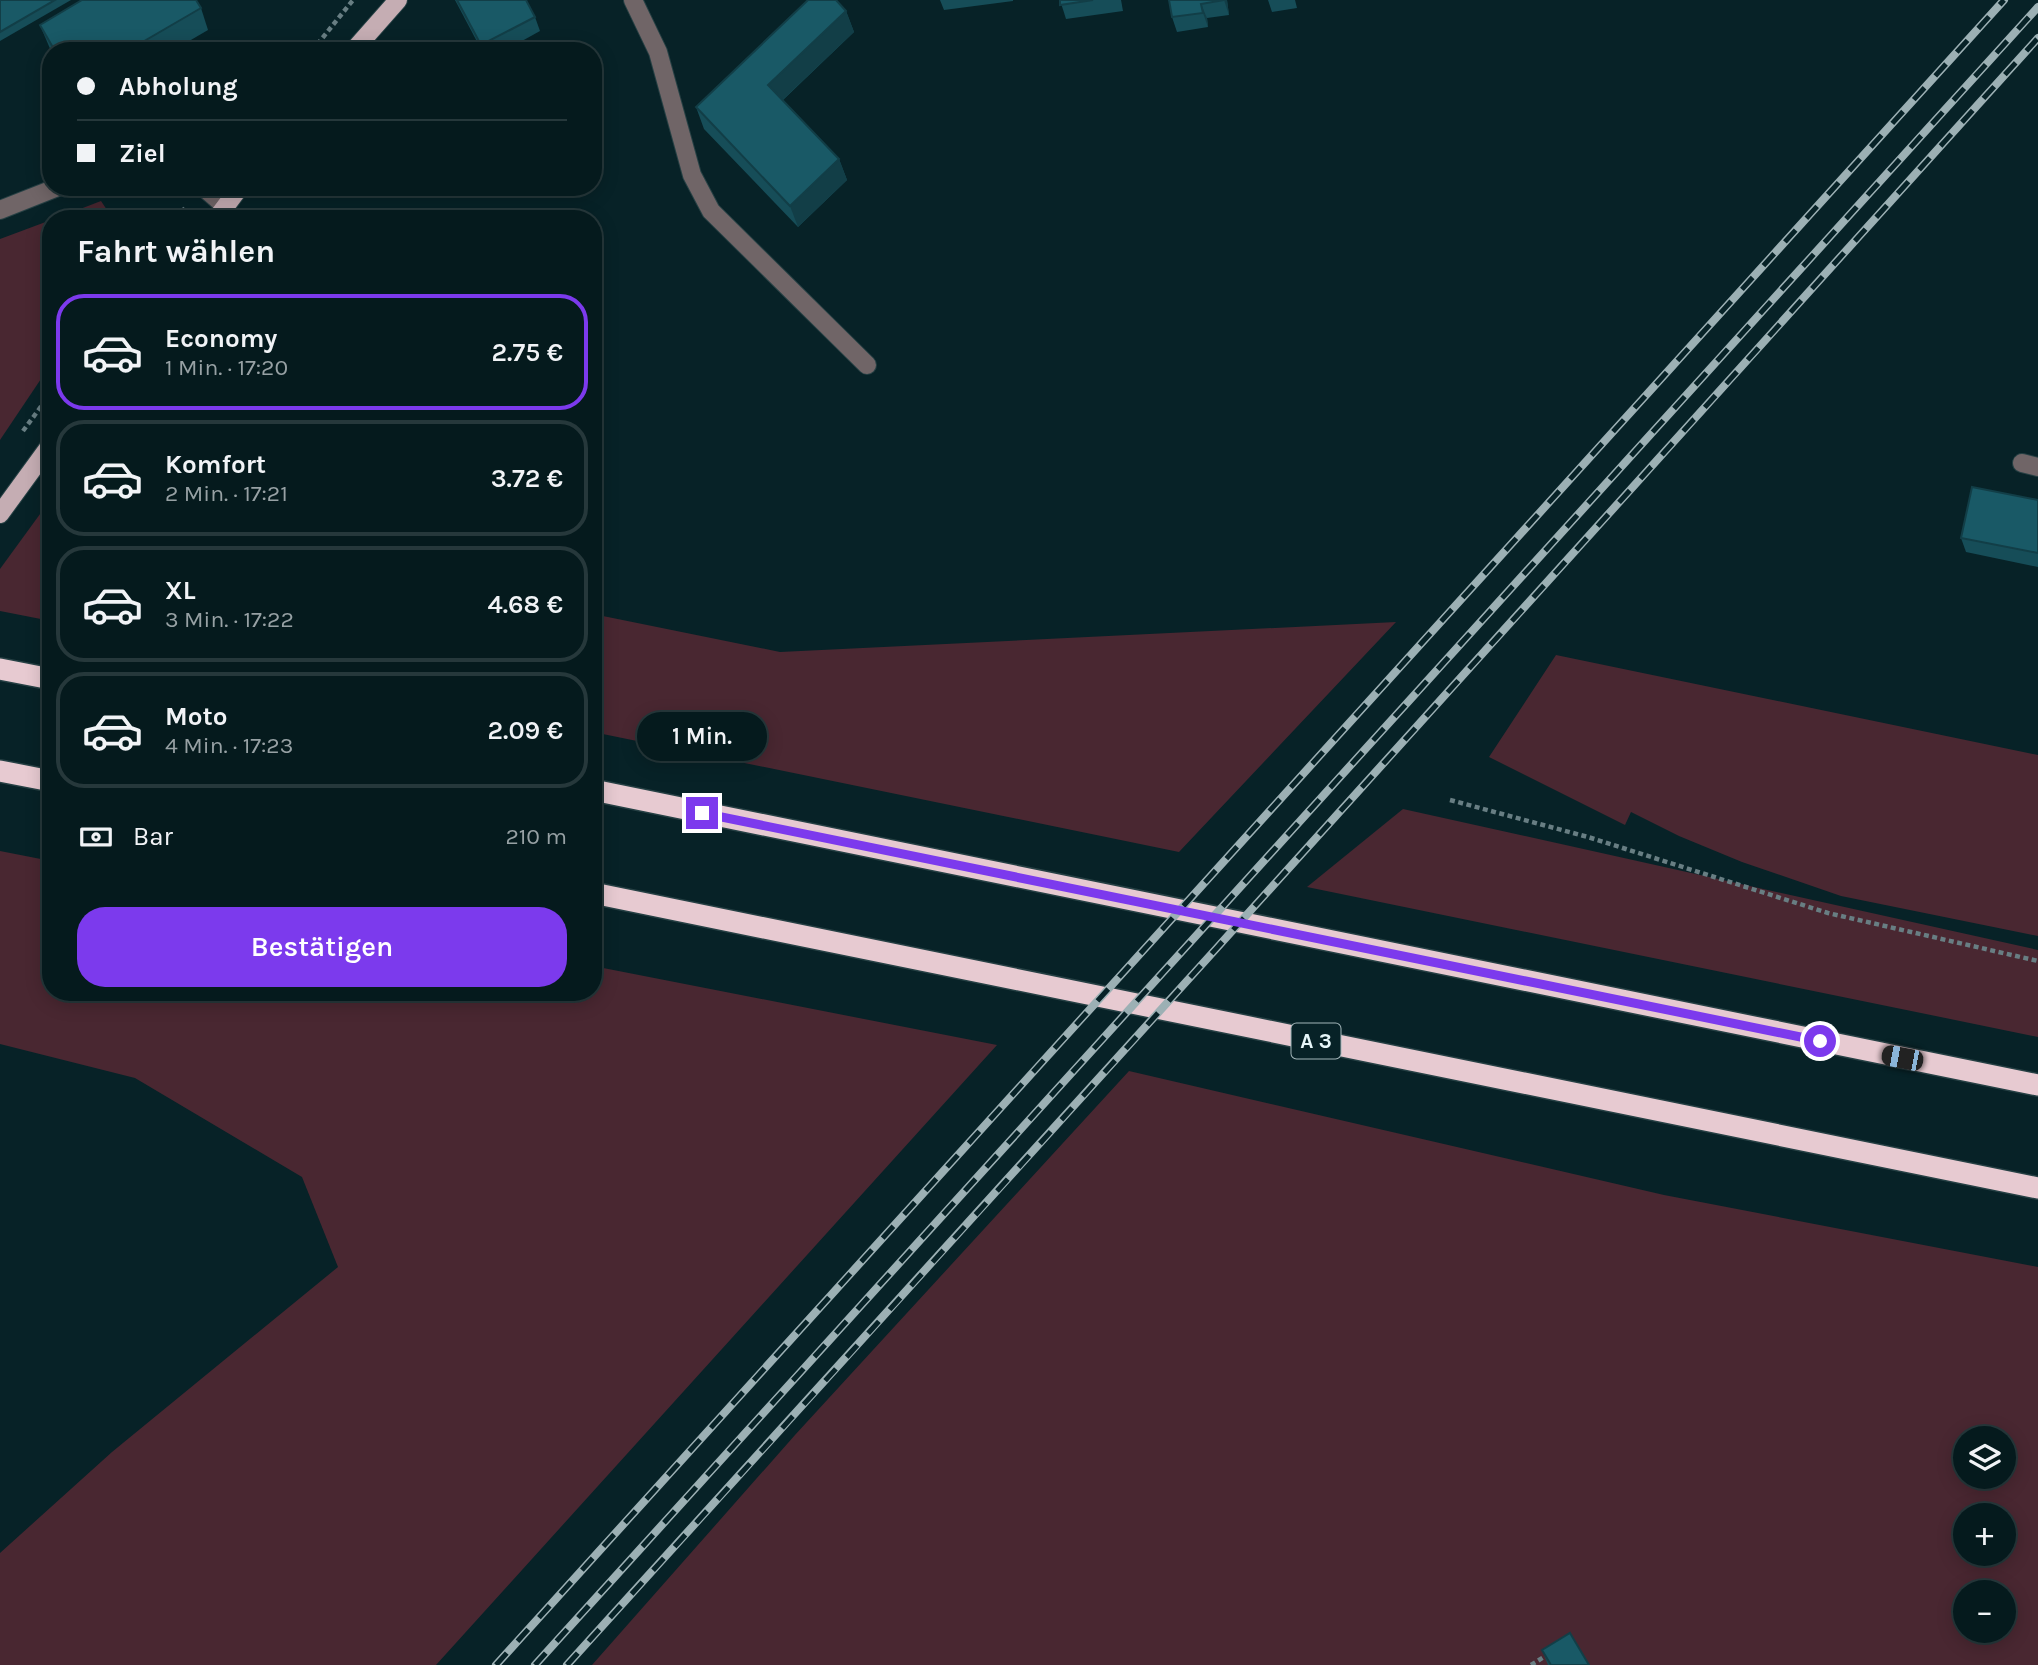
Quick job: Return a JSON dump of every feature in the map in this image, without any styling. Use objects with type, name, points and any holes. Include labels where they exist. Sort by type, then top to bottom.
[{"type":"highway","points":[[0,669],[42,677]]},
{"type":"highway","points":[[0,771],[42,780]]},
{"type":"highway","points":[[602,792],[2038,1086]]},
{"type":"highway","name":"A 3","points":[[602,894],[2038,1188]]},
{"type":"main road","points":[[361,42],[398,0]]},
{"type":"main road","points":[[223,210],[233,196]]},
{"type":"main road","points":[[4,509],[42,456]]},
{"type":"lane","points":[[633,0],[658,52],[692,174],[711,211],[867,365]]},
{"type":"lane","points":[[0,210],[42,193]]},
{"type":"path","points":[[319,42],[353,0]]},
{"type":"path","points":[[1450,800],[1588,837],[1828,914],[2038,961]]},
{"type":"path","points":[[1531,1665],[1550,1654]]},
{"type":"shaded area","points":[[101,201],[107,210],[78,210]]},
{"type":"shaded area","points":[[42,223],[42,377],[0,440],[0,239]]},
{"type":"shaded area","points":[[42,511],[42,619],[0,611],[0,569]]},
{"type":"shaded area","points":[[602,616],[780,652],[1396,622],[1179,852],[602,734]]},
{"type":"shaded area","points":[[1556,655],[2038,755],[2038,936],[1841,896],[1742,862],[1679,836],[1631,812],[1625,825],[1489,757]]},
{"type":"shaded area","points":[[1403,809],[2038,950],[2038,1037],[1307,887]]},
{"type":"shaded area","points":[[0,851],[42,859],[42,1001],[602,1001],[602,968],[997,1045],[436,1665],[0,1665],[0,1553],[112,1452],[338,1267],[302,1177],[135,1078],[0,1044]]},
{"type":"shaded area","points":[[1129,1071],[1664,1195],[2038,1267],[2038,1665],[592,1665],[795,1435]]},
{"type":"building","points":[[0,0],[55,0],[0,32]]},
{"type":"building","points":[[82,0],[196,0],[201,8],[142,42],[50,42],[40,25]]},
{"type":"building","points":[[457,0],[526,0],[535,17],[487,42],[479,42]]},
{"type":"building","points":[[808,0],[836,0],[846,11],[768,85],[839,159],[790,206],[696,107]]},
{"type":"building","points":[[1060,0],[1093,0],[1060,5]]},
{"type":"building","points":[[1169,0],[1224,0],[1201,4],[1203,13],[1172,17]]},
{"type":"building","points":[[1972,487],[2038,500],[2038,553],[1961,538]]},
{"type":"building","points":[[1570,1633],[1589,1665],[1551,1665],[1542,1650]]},
{"type":"railway","points":[[496,1665],[2004,0]]},
{"type":"railway","points":[[535,1665],[2038,7]]},
{"type":"railway","points":[[567,1665],[2038,38]]},
{"type":"route","points":[[702,813],[1820,1041]]}]
